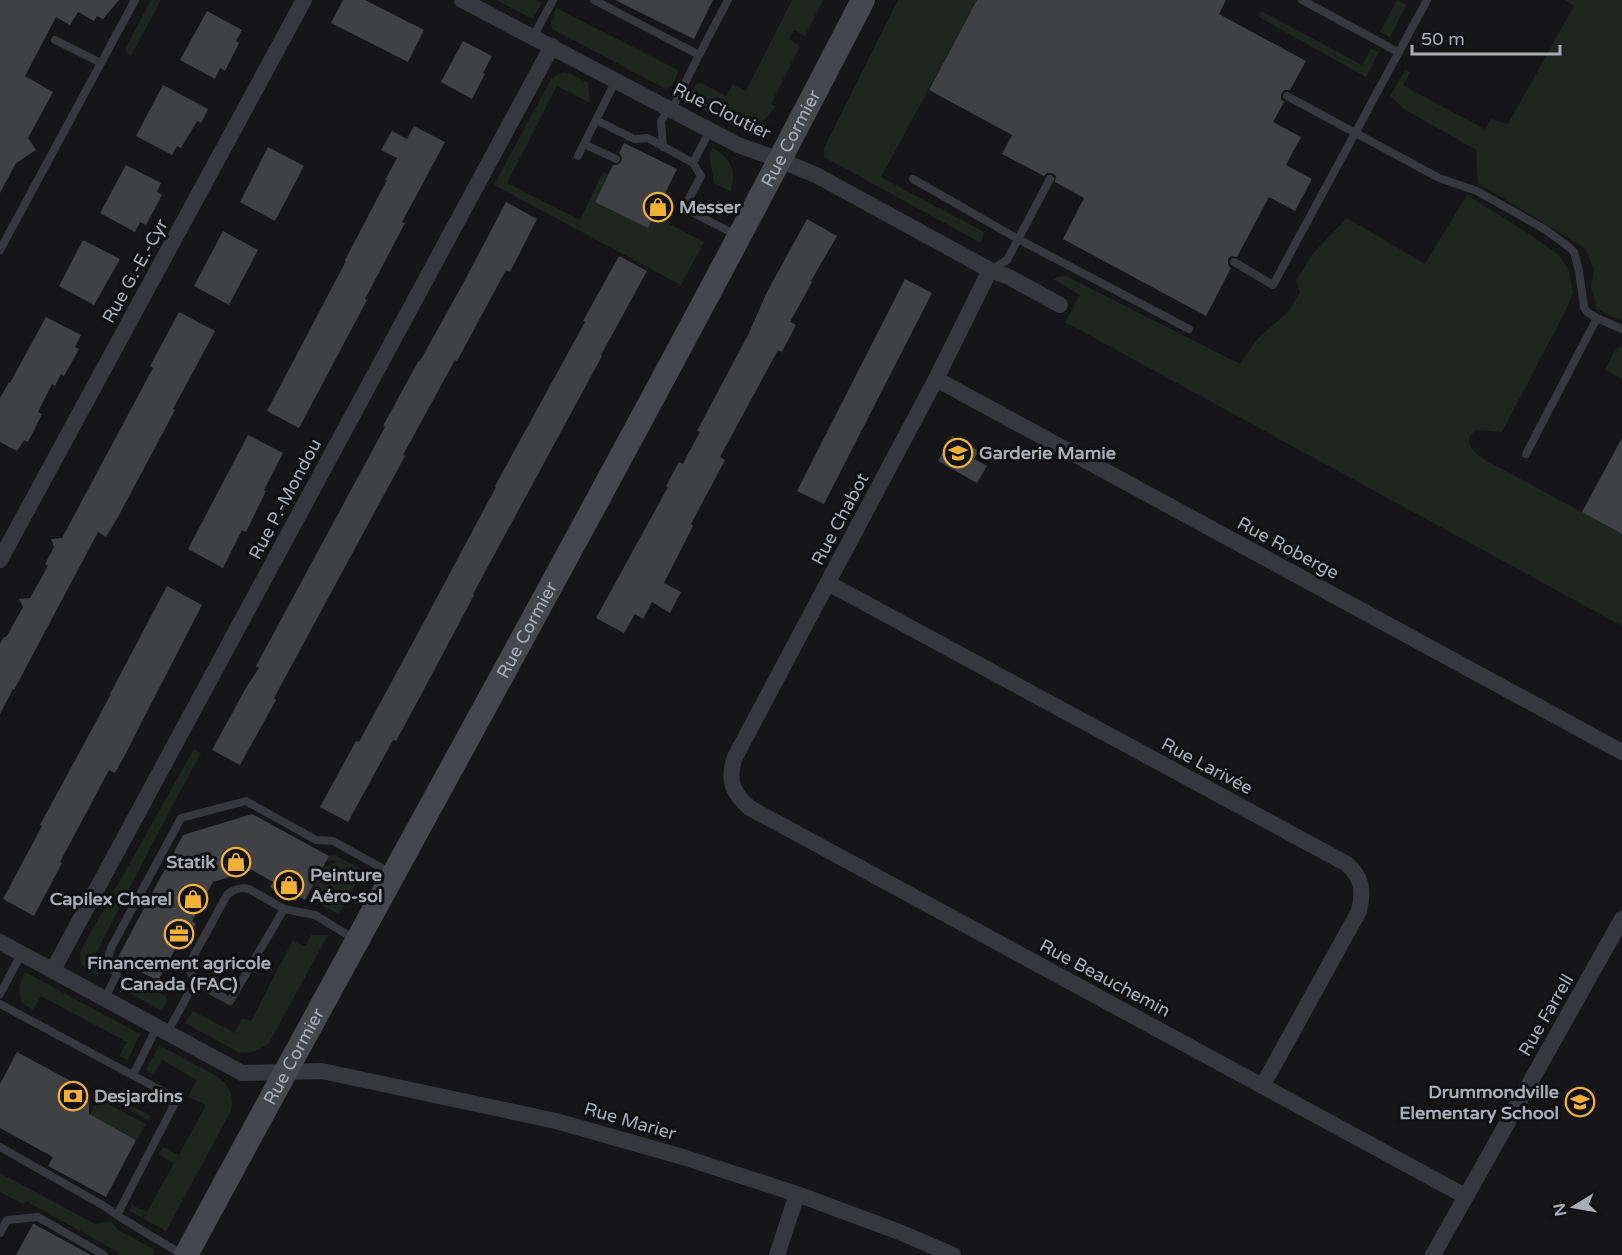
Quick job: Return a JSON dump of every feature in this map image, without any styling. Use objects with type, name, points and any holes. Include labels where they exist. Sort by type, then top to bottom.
[{"type":"street","name":"Rue G.-E.-Cyr","points":[[0,560],[304,0]]},
{"type":"street","name":"Rue Cloutier","points":[[462,0],[738,145],[816,175],[990,270],[1010,277],[1060,305]]},
{"type":"street","name":"Rue Cormier","points":[[185,1255],[780,160],[862,0]]},
{"type":"street","name":"Rue P.-Mondou","points":[[53,970],[552,46]]},
{"type":"street","name":"Rue Chabot","points":[[733,786],[730,777],[735,757],[936,379],[990,270]]},
{"type":"street","name":"Rue Roberge","points":[[936,379],[1622,752]]},
{"type":"street","name":"Rue Larivée","points":[[828,583],[1347,864],[1353,870],[1359,877],[1362,888],[1359,910],[1263,1085]]},
{"type":"street","name":"Rue Beauchemin","points":[[733,786],[742,801],[750,808],[1465,1196]]},
{"type":"street","name":"Rue Farrell","points":[[1433,1255],[1622,919]]},
{"type":"street","name":"Rue Marier","points":[[0,942],[242,1073],[322,1071],[556,1121],[683,1156],[797,1194],[902,1233],[952,1255]]},
{"type":"street","points":[[777,1255],[797,1194]]},
{"type":"lane","points":[[0,250],[135,0]]},
{"type":"lane","points":[[533,37],[553,0]]},
{"type":"lane","points":[[594,0],[699,55]]},
{"type":"lane","points":[[663,147],[662,121],[728,0]]},
{"type":"lane","points":[[1302,0],[1398,52]]},
{"type":"lane","points":[[1234,262],[1274,285],[1427,0]]},
{"type":"lane","points":[[55,40],[101,63]]},
{"type":"lane","points":[[578,156],[616,80]]},
{"type":"lane","points":[[1287,96],[1439,178],[1477,191],[1546,231],[1574,252],[1584,307],[1587,312],[1622,329]]},
{"type":"lane","points":[[596,120],[634,139],[648,138],[693,163],[701,176],[684,208],[739,236]]},
{"type":"lane","points":[[693,163],[710,130]]},
{"type":"lane","points":[[584,144],[616,159]]},
{"type":"lane","points":[[913,179],[1018,239],[1189,329]]},
{"type":"lane","points":[[990,270],[1006,260],[1050,179]]},
{"type":"lane","points":[[1526,453],[1598,318]]},
{"type":"lane","points":[[105,998],[117,974],[110,968],[108,957],[111,948],[180,818],[246,801],[316,840],[333,841],[393,874]]},
{"type":"lane","points":[[284,909],[230,1001],[195,982],[189,966],[227,895],[232,890],[249,889],[284,909],[315,915],[357,941]]},
{"type":"lane","points":[[0,994],[22,954]]},
{"type":"lane","points":[[133,1075],[195,982]]},
{"type":"lane","points":[[0,1004],[177,1099],[117,1215]]},
{"type":"lane","points":[[0,1147],[105,1206],[185,1255]]},
{"type":"lane","points":[[0,1233],[7,1220],[38,1217],[104,1255]]},
{"type":"shaded area","points":[[151,0],[161,0],[131,56],[126,51],[126,47]]},
{"type":"shaded area","points":[[496,0],[537,0],[542,3],[533,19]]},
{"type":"shaded area","points":[[792,0],[823,0],[805,36],[794,30],[789,39],[800,46],[771,104],[775,106],[766,118],[756,124],[746,126],[735,124],[689,101],[696,84],[701,83],[726,96],[733,84],[746,91]]},
{"type":"shaded area","points":[[898,0],[977,0],[881,177],[984,232],[981,243],[824,157],[824,148]]},
{"type":"shaded area","points":[[1397,0],[1406,5],[1390,37],[1380,32]]},
{"type":"shaded area","points":[[1565,0],[1622,0],[1622,321],[1597,309],[1591,287],[1594,270],[1585,248],[1478,183],[1476,150],[1404,109],[1390,96],[1405,70],[1410,72],[1403,85],[1485,129],[1491,119],[1508,124],[1574,6]]},
{"type":"shaded area","points":[[556,8],[676,69],[678,73],[672,85],[666,89],[552,29],[551,21]]},
{"type":"shaded area","points":[[1261,11],[1362,65],[1371,49],[1379,52],[1366,77],[1259,17]]},
{"type":"shaded area","points":[[563,73],[588,83],[590,103],[557,86],[507,183],[580,220],[603,172],[608,175],[595,202],[654,216],[704,242],[681,285],[494,185],[551,79]]},
{"type":"shaded area","points":[[713,148],[724,156],[733,171],[730,191],[714,183],[709,155]]},
{"type":"shaded area","points":[[1467,195],[1559,255],[1568,269],[1573,293],[1502,432],[1477,430],[1470,435],[1470,445],[1480,457],[1622,534],[1622,626],[1065,322],[1080,295],[1053,279],[1066,276],[1240,364],[1258,338],[1288,312],[1300,292],[1296,281],[1314,252],[1347,218],[1425,264]]},
{"type":"shaded area","points":[[1622,347],[1622,379],[1605,370],[1614,352]]},
{"type":"shaded area","points":[[194,749],[201,753],[96,953],[98,976],[81,964],[81,950]]},
{"type":"shaded area","points":[[335,855],[363,870],[339,914],[313,901],[311,891],[323,867],[337,863],[334,860],[327,861],[329,856]]},
{"type":"shaded area","points":[[311,935],[328,935],[269,1043],[265,1046],[246,1053],[238,1052],[185,1023],[193,1011],[235,1033],[242,1018],[251,1021],[293,940],[305,946]]},
{"type":"shaded area","points":[[25,972],[140,1034],[128,1060],[119,1056],[127,1042],[41,996],[33,1010],[22,1003],[20,987]]},
{"type":"shaded area","points":[[128,979],[166,996],[167,1001],[162,1011],[122,989]]},
{"type":"shaded area","points":[[159,1045],[218,1077],[226,1084],[232,1101],[231,1111],[166,1231],[128,1210],[132,1205],[147,1212],[174,1163],[158,1154],[163,1147],[179,1155],[206,1105],[188,1097],[197,1080],[162,1060],[154,1075],[146,1070]]},
{"type":"shaded area","points":[[103,1091],[151,1116],[148,1120],[101,1095]]},
{"type":"shaded area","points":[[98,1099],[146,1124],[137,1140],[90,1115]]},
{"type":"shaded area","points":[[0,1173],[95,1224],[111,1221],[118,1230],[155,1250],[153,1255],[119,1255],[116,1251],[26,1201],[23,1204],[0,1192]]},
{"type":"building","points":[[0,0],[119,0],[103,19],[97,16],[94,21],[78,12],[70,25],[56,17],[25,76],[53,92],[28,138],[36,150],[16,163],[0,193]]},
{"type":"building","points":[[343,0],[365,0],[424,30],[408,62],[331,23]]},
{"type":"building","points":[[615,0],[713,0],[694,39]]},
{"type":"building","points":[[977,0],[1226,0],[1219,14],[1306,61],[1290,90],[1284,90],[1281,94],[1284,102],[1273,122],[1301,137],[1286,165],[1312,179],[1295,211],[1269,197],[1237,257],[1231,256],[1228,259],[1228,265],[1231,268],[1206,316],[1063,239],[1084,198],[1055,182],[1056,176],[1052,173],[1044,176],[1002,154],[1012,135],[929,90]]},
{"type":"building","points":[[207,11],[242,30],[236,41],[239,43],[225,71],[220,68],[215,79],[180,60]]},
{"type":"building","points":[[463,41],[492,56],[472,99],[441,82]]},
{"type":"building","points":[[163,85],[208,109],[201,123],[197,121],[181,148],[177,146],[172,155],[136,136]]},
{"type":"building","points":[[414,126],[445,142],[402,222],[405,223],[365,299],[367,300],[299,428],[267,411],[397,158],[381,150],[392,131],[407,139]]},
{"type":"building","points":[[624,143],[677,169],[648,228],[595,202],[613,165],[621,162],[622,158],[619,153]]},
{"type":"building","points":[[268,147],[304,166],[275,221],[240,202]]},
{"type":"building","points":[[126,165],[161,183],[157,192],[162,195],[146,225],[140,222],[135,232],[100,213]]},
{"type":"building","points":[[506,202],[537,219],[510,272],[506,270],[403,455],[405,456],[240,765],[212,750],[259,668],[256,666],[385,427],[383,426]]},
{"type":"building","points":[[807,219],[837,236],[790,322],[796,325],[782,352],[778,350],[720,457],[725,460],[691,524],[693,526],[664,583],[681,592],[670,613],[652,602],[643,619],[635,614],[624,633],[596,618],[668,487],[666,486],[679,462],[683,464],[700,432],[697,431],[748,335],[767,292]]},
{"type":"building","points":[[223,231],[258,250],[229,305],[194,286]]},
{"type":"building","points":[[83,240],[120,259],[94,305],[59,286]]},
{"type":"building","points":[[619,256],[647,271],[421,695],[396,741],[393,740],[348,822],[320,807],[356,741],[359,742]]},
{"type":"building","points":[[905,279],[932,293],[824,504],[797,491]]},
{"type":"building","points":[[179,312],[215,331],[118,517],[106,537],[98,532],[0,714],[0,644],[23,607],[19,599],[30,598],[48,566],[45,564],[54,547],[51,539],[62,538],[153,368],[150,366]]},
{"type":"building","points":[[46,317],[81,335],[75,347],[79,349],[64,376],[61,374],[55,386],[52,384],[38,412],[42,414],[28,442],[24,440],[17,451],[0,442],[0,398]]},
{"type":"building","points":[[248,435],[283,453],[246,532],[242,530],[223,568],[188,549]]},
{"type":"building","points":[[952,436],[979,451],[974,459],[987,466],[977,483],[938,461]]},
{"type":"building","points":[[1622,438],[1622,534],[1582,512]]},
{"type":"building","points":[[167,586],[202,605],[126,753],[115,773],[109,770],[34,916],[3,899]]},
{"type":"building","points":[[252,814],[329,856],[305,900],[298,896],[296,901],[270,887],[273,882],[252,870],[213,882],[192,921],[196,923],[184,946],[178,944],[158,981],[117,959],[183,835]]},
{"type":"building","points":[[17,1052],[80,1086],[87,1096],[89,1114],[136,1140],[106,1197],[48,1166],[53,1157],[0,1128],[0,1084]]},
{"type":"building","points":[[34,1224],[91,1255],[16,1255]]},
{"type":"place","name":"Messer","points":[[658,207]]},
{"type":"place","name":"Garderie Mamie","points":[[958,453]]},
{"type":"place","name":"Statik","points":[[236,862]]},
{"type":"place","name":"Peinture Aéro-sol","points":[[289,885]]},
{"type":"place","name":"Capilex Charel","points":[[193,899]]},
{"type":"place","name":"Financement agricole Canada (FAC)","points":[[179,934]]},
{"type":"place","name":"Desjardins","points":[[73,1096]]},
{"type":"place","name":"Drummondville Elementary School","points":[[1580,1102]]}]
